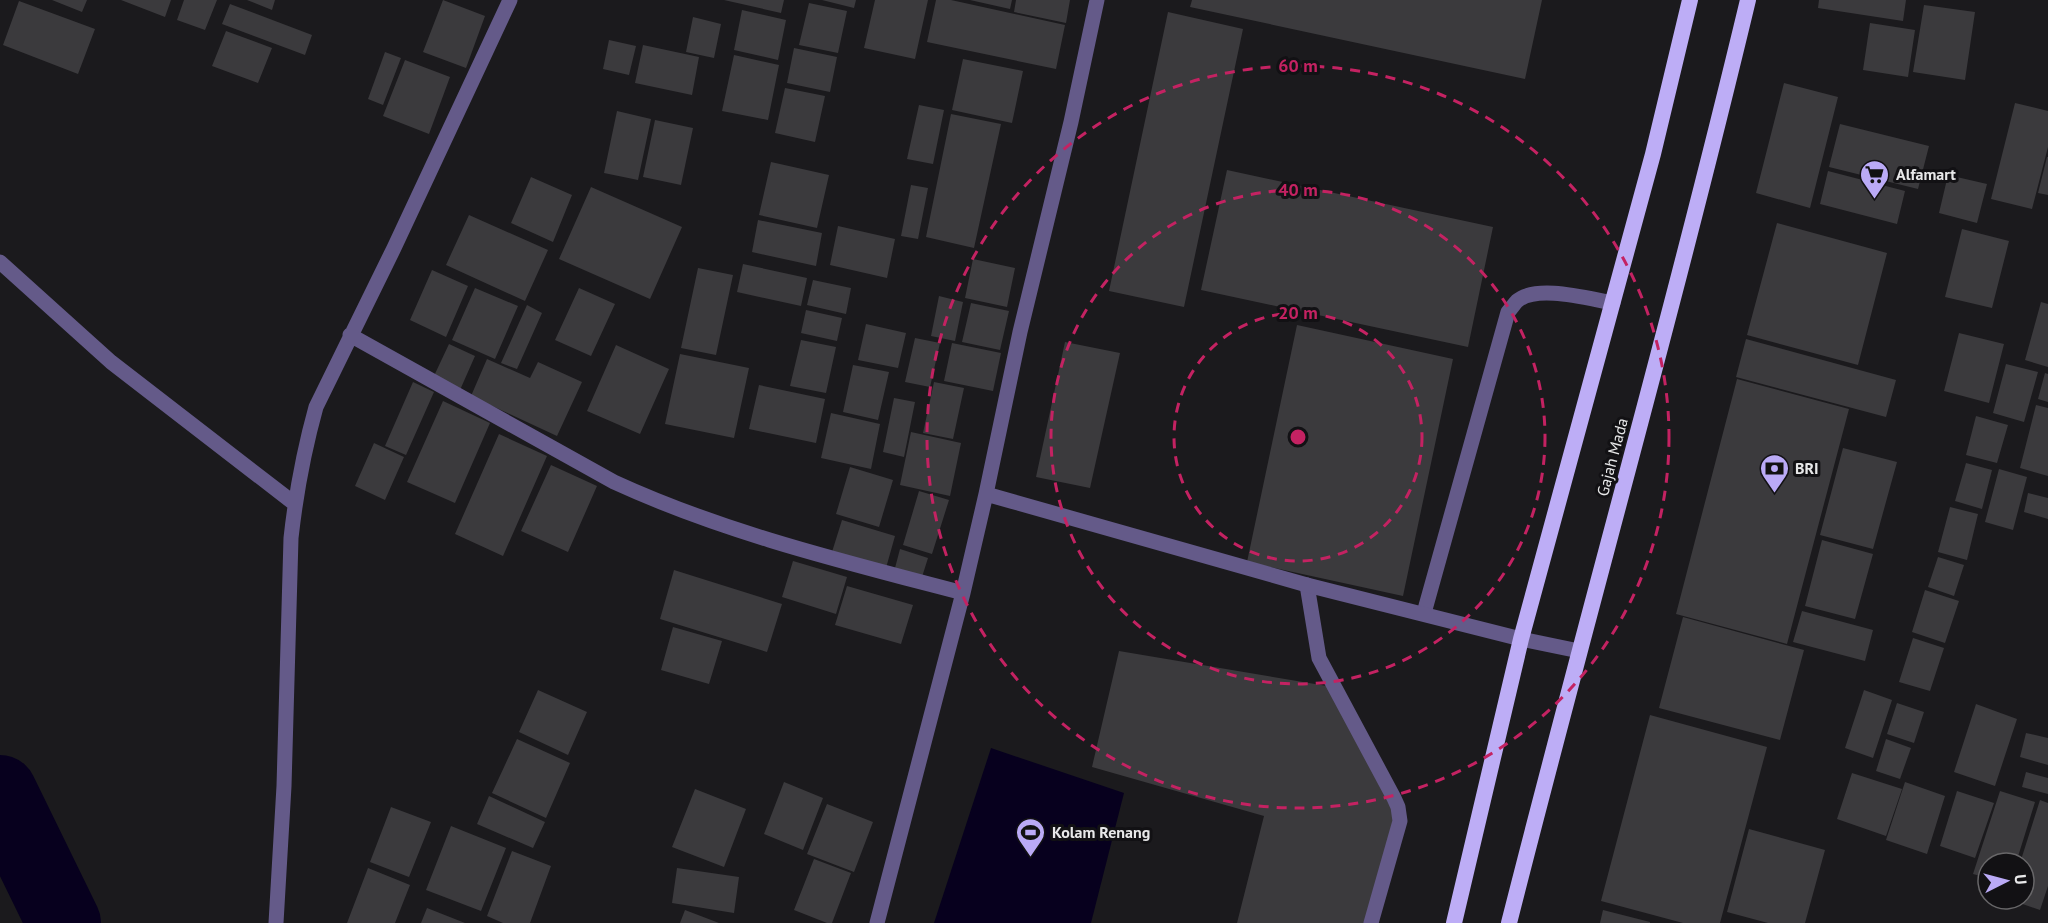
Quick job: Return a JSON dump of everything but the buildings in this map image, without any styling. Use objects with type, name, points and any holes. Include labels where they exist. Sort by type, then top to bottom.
[{"type":"highway","points":[[1454,923],[1521,639],[1653,154],[1690,0]]},
{"type":"highway","name":"Gajah Mada","points":[[1509,923],[1719,122],[1748,0]]},
{"type":"street","points":[[276,923],[284,786],[291,537],[295,504],[316,407],[510,0]]},
{"type":"street","points":[[877,923],[963,593],[1020,332],[1071,122],[1097,0]]},
{"type":"street","points":[[0,262],[111,362],[295,504]]},
{"type":"street","points":[[1424,613],[1508,312],[1517,301],[1541,292],[1612,303]]},
{"type":"street","points":[[350,335],[614,482],[658,502],[837,560],[963,593]]},
{"type":"street","points":[[986,494],[1307,585],[1521,639],[1579,651]]},
{"type":"street","points":[[1307,585],[1319,658],[1394,798],[1400,814],[1395,841],[1371,923]]},
{"type":"shaded area","name":"Kolam Renang","points":[[991,748],[1124,793],[1091,923],[934,923]]},
{"type":"waterway","points":[[0,792],[64,923]]},
{"type":"place","name":"Alfamart","points":[[1875,200]]},
{"type":"place","name":"BRI","points":[[1774,494]]},
{"type":"place","name":"Kolam Renang","points":[[1031,858]]}]
